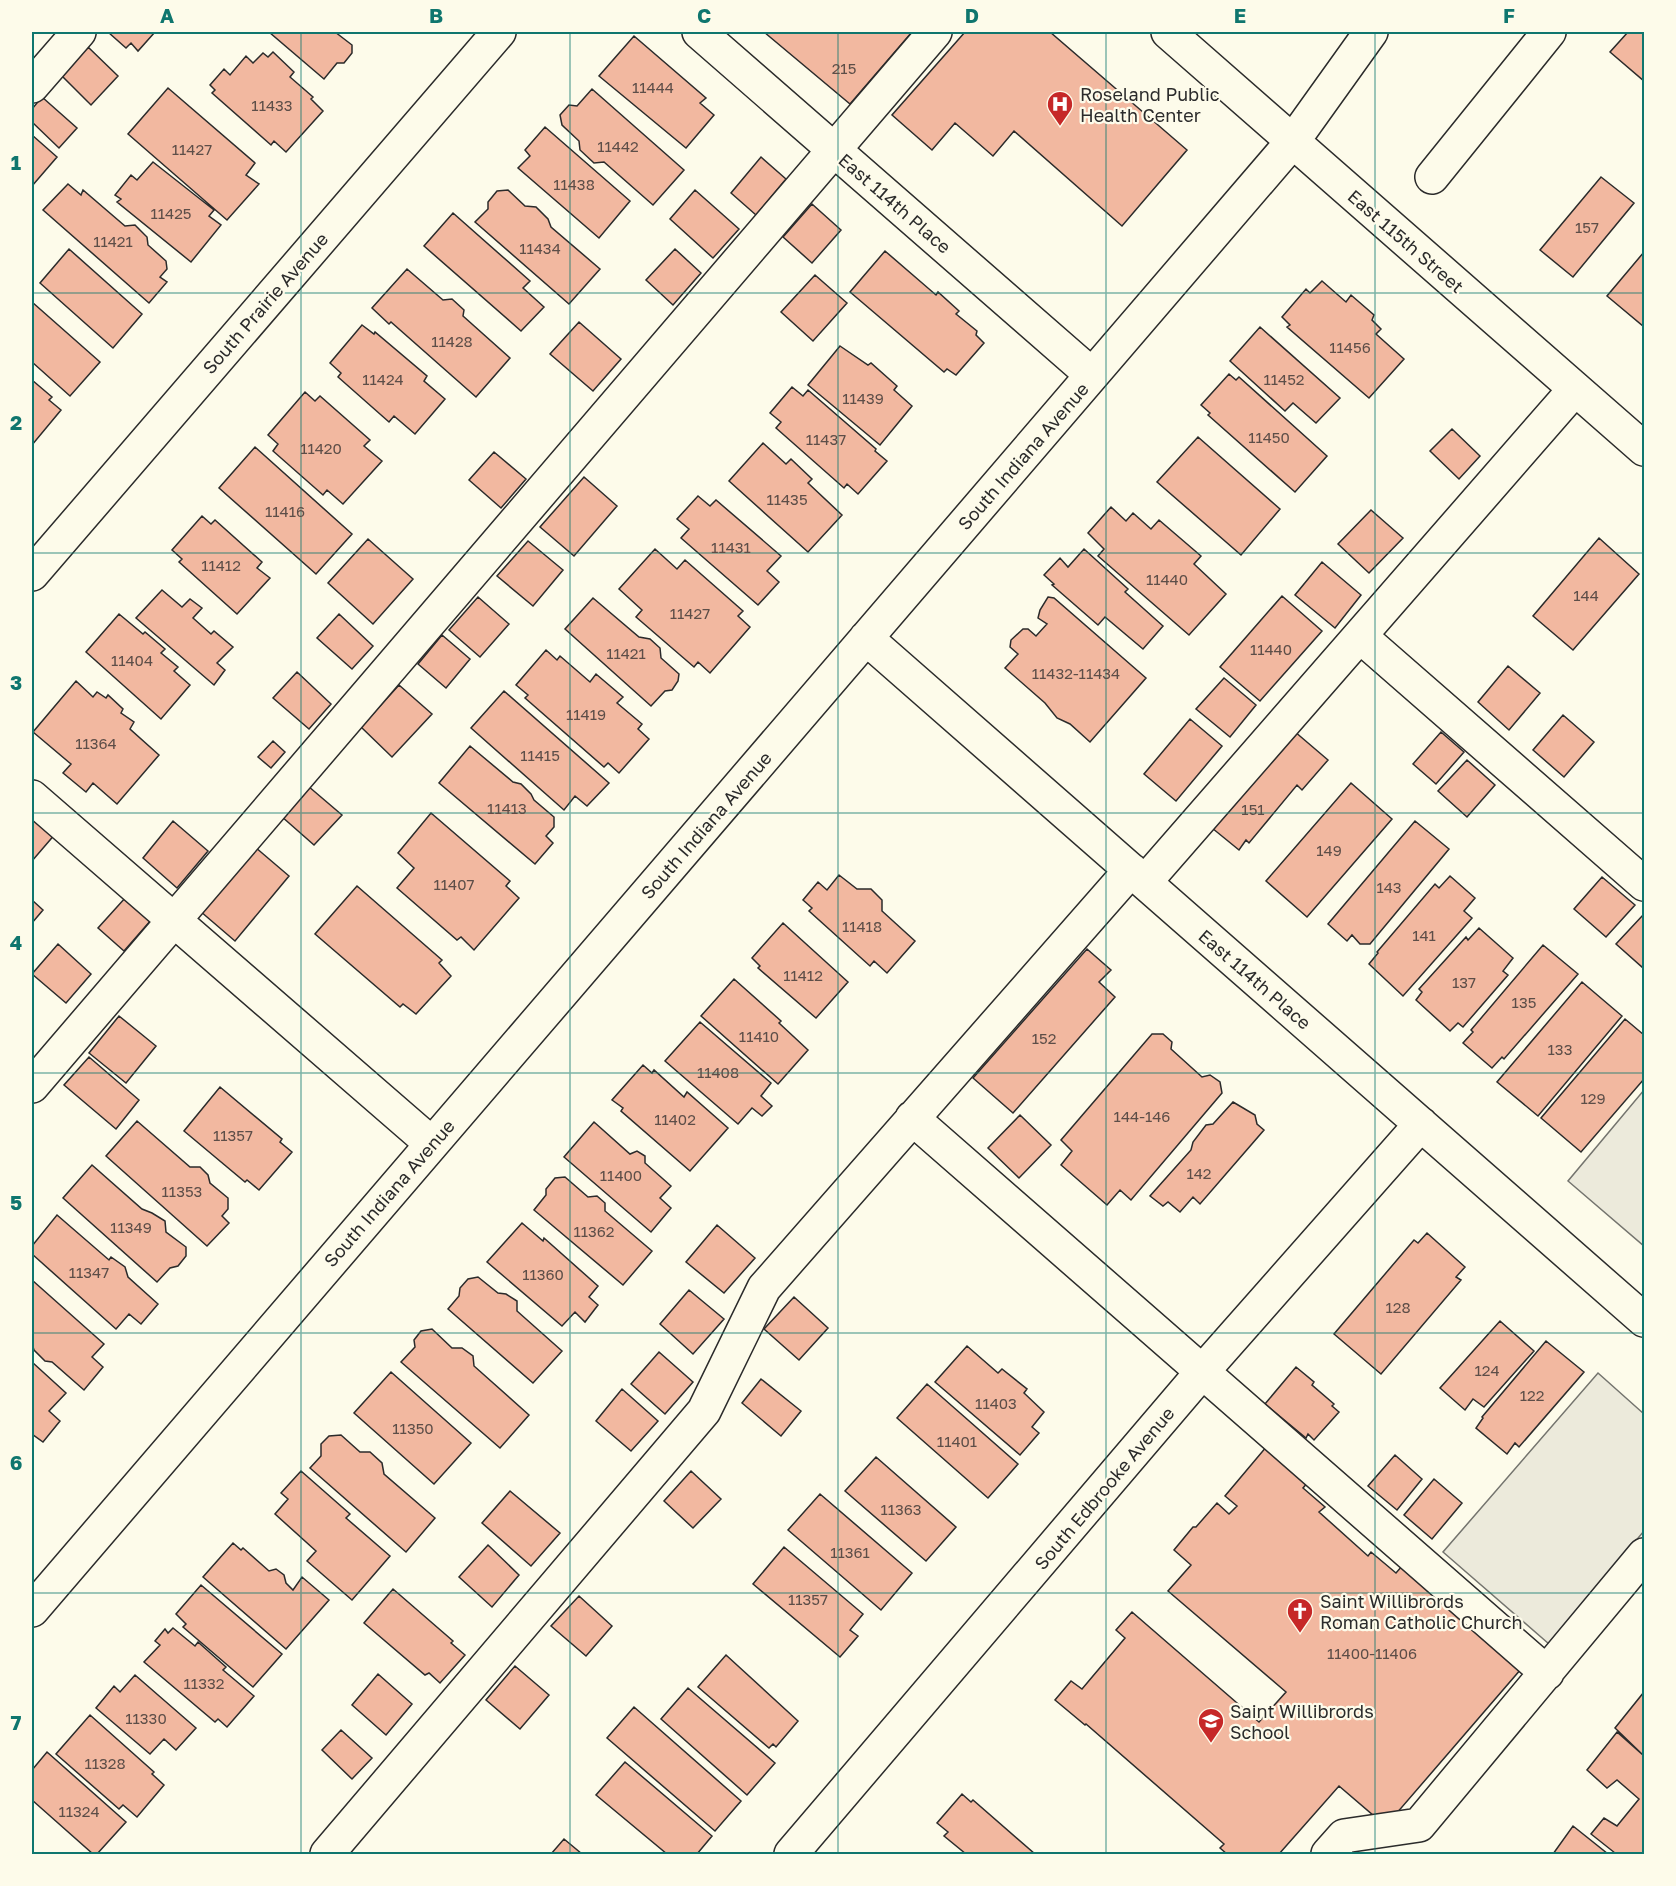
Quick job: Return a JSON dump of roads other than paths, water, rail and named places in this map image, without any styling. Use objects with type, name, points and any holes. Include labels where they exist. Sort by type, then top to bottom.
[{"type":"street","points":[[32,86],[79,32]]},
{"type":"street","name":"South Prairie Avenue","points":[[32,574],[499,32]]},
{"type":"street","name":"East 114th Place","points":[[699,32],[1092,375]]},
{"type":"street","points":[[32,1086],[934,32]]},
{"type":"street","name":"East 115th Street","points":[[1168,32],[1644,449]]},
{"type":"street","name":"South Indiana Avenue","points":[[32,1610],[1293,141],[1371,32]]},
{"type":"street","points":[[1432,177],[1549,32]]},
{"type":"street","points":[[327,1854],[704,1411],[764,1288],[912,1118],[1360,636],[1575,389]]},
{"type":"street","points":[[1360,636],[1644,884]]},
{"type":"street","name":"East 114th Place","points":[[866,638],[1644,1320]]},
{"type":"street","points":[[32,797],[432,1144]]},
{"type":"street","points":[[912,1118],[1546,1673]]},
{"type":"street","name":"South Edbrooke Avenue","points":[[790,1854],[1202,1372],[1421,1124]]},
{"type":"street","points":[[1328,1854],[1344,1836],[1419,1825],[1644,1555]]},
{"type":"place","name":"Roseland Public Health Center","points":[[1060,127]]},
{"type":"place","name":"Saint Willibrords Roman Catholic Church","points":[[1300,1634]]},
{"type":"place","name":"Saint Willibrords School","points":[[1211,1744]]}]
